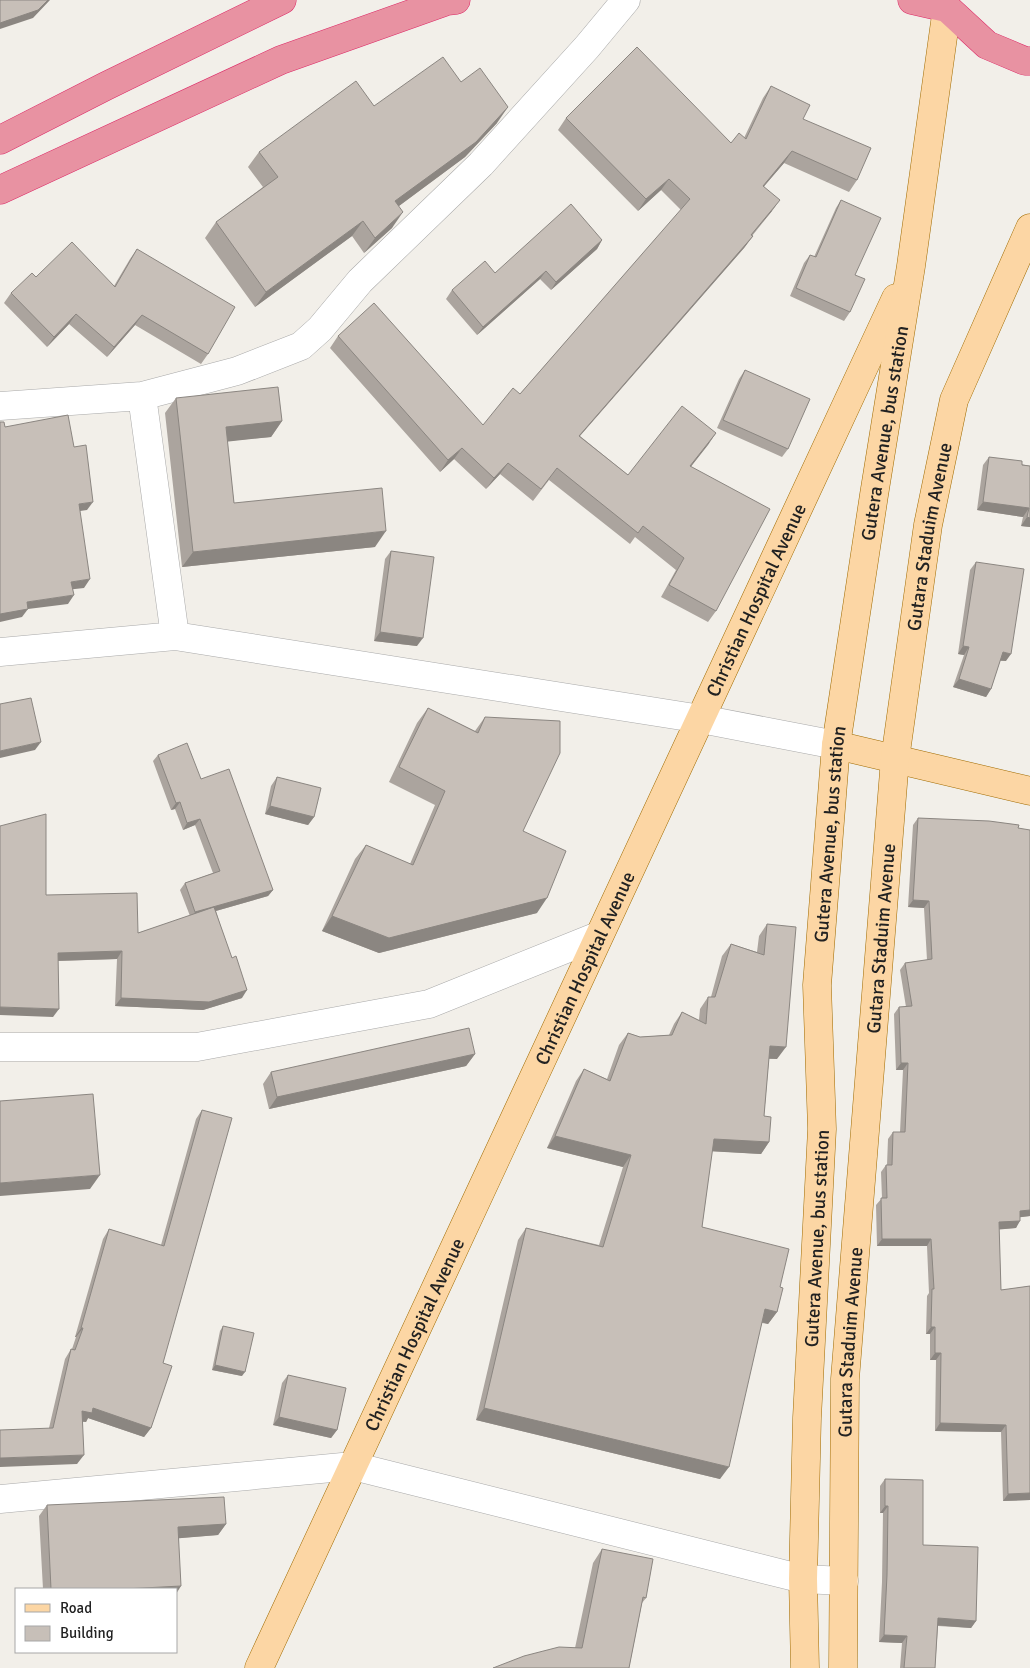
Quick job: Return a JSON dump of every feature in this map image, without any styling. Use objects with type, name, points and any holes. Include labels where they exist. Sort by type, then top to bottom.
[{"type":"highway","points":[[0,140],[282,0]]},
{"type":"highway","points":[[0,190],[281,60],[447,1],[456,0]]},
{"type":"highway","points":[[912,0],[946,4],[987,45],[1025,61],[1030,61]]},
{"type":"main road","name":"Gutera Avenue, bus station","points":[[805,1668],[803,1579],[807,1401],[822,1129],[817,985],[836,745],[875,485],[911,266],[946,4]]},
{"type":"main road","name":"Gutara Staduim Avenue","points":[[843,1668],[845,1380],[895,759],[928,525],[954,400],[1030,228]]},
{"type":"main road","name":"Christian Hospital Avenue","points":[[259,1668],[911,266]]},
{"type":"main road","points":[[836,745],[1030,791]]},
{"type":"street","points":[[0,406],[142,396],[237,371],[301,346],[320,329],[360,281],[481,164],[587,47],[626,0]]},
{"type":"street","points":[[142,396],[176,636]]},
{"type":"street","points":[[0,652],[176,636],[701,720],[836,745]]},
{"type":"street","points":[[0,1048],[197,1047],[351,1019],[429,1004],[598,936]]},
{"type":"street","points":[[0,1499],[353,1466],[803,1579],[844,1581]]},
{"type":"building","points":[[0,0],[48,0],[38,10],[0,23]]},
{"type":"building","points":[[637,47],[731,143],[739,133],[746,139],[771,86],[810,105],[803,119],[871,148],[857,180],[792,151],[763,186],[780,200],[751,235],[753,236],[579,436],[628,475],[682,406],[716,433],[690,466],[770,509],[716,611],[669,585],[684,558],[643,526],[638,533],[557,468],[541,489],[508,463],[494,478],[462,448],[448,460],[338,336],[374,303],[483,425],[513,388],[520,394],[690,199],[669,179],[646,199],[566,118]]},
{"type":"building","points":[[443,57],[461,82],[480,68],[508,107],[476,142],[395,201],[403,212],[375,238],[363,221],[266,292],[216,222],[278,177],[259,152],[356,81],[374,106]]},
{"type":"building","points":[[841,200],[881,218],[855,275],[865,279],[850,312],[796,288],[810,255],[816,257]]},
{"type":"building","points":[[571,204],[602,240],[556,282],[546,271],[483,327],[452,290],[485,261],[495,273]]},
{"type":"building","points":[[72,242],[115,287],[137,249],[235,307],[208,354],[142,315],[114,347],[76,314],[54,337],[11,293],[32,273],[36,277]]},
{"type":"building","points":[[745,370],[810,399],[788,449],[723,420]]},
{"type":"building","points":[[278,387],[282,421],[226,427],[234,503],[382,488],[386,531],[193,552],[176,398]]},
{"type":"building","points":[[68,415],[74,447],[86,445],[93,502],[79,504],[90,579],[71,582],[74,595],[27,602],[28,609],[0,614],[0,422],[4,422],[5,427]]},
{"type":"building","points":[[989,457],[1022,461],[1022,465],[1030,466],[1030,518],[1027,517],[1029,508],[983,502]]},
{"type":"building","points":[[391,551],[434,557],[423,638],[380,632]]},
{"type":"building","points":[[976,562],[1024,569],[1011,654],[1003,652],[991,689],[959,679],[969,647],[963,646]]},
{"type":"building","points":[[31,698],[41,742],[0,751],[0,704]]},
{"type":"building","points":[[428,708],[478,733],[485,717],[560,721],[560,753],[523,831],[566,851],[547,898],[389,938],[332,916],[366,845],[413,865],[445,791],[399,767]]},
{"type":"building","points":[[187,743],[201,779],[229,769],[273,890],[195,912],[185,883],[220,871],[200,819],[187,823],[180,802],[176,803],[158,755]]},
{"type":"building","points":[[277,777],[321,788],[314,817],[270,806]]},
{"type":"building","points":[[46,814],[46,895],[137,893],[138,933],[214,907],[232,958],[236,956],[247,990],[209,1002],[121,998],[122,951],[58,953],[59,1009],[0,1007],[0,826]]},
{"type":"building","points":[[918,818],[989,821],[1019,825],[1018,828],[1030,830],[1030,1210],[1020,1211],[1020,1221],[999,1222],[1001,1290],[1030,1286],[1030,1493],[1008,1494],[1006,1425],[940,1423],[941,1353],[935,1353],[935,1327],[931,1327],[932,1289],[934,1289],[931,1239],[882,1239],[881,1198],[887,1198],[886,1165],[892,1165],[893,1132],[905,1132],[908,1063],[901,1063],[899,1007],[912,1006],[905,963],[932,959],[929,901],[913,900]]},
{"type":"building","points":[[767,924],[796,927],[786,1047],[770,1046],[764,1116],[771,1117],[769,1142],[714,1139],[702,1227],[789,1249],[780,1287],[783,1288],[777,1312],[765,1309],[729,1467],[484,1408],[526,1228],[603,1247],[631,1155],[555,1136],[584,1069],[610,1081],[628,1033],[640,1037],[672,1035],[682,1012],[706,1024],[708,997],[715,997],[731,944],[764,955]]},
{"type":"building","points":[[469,1028],[475,1054],[277,1097],[271,1072]]},
{"type":"building","points":[[93,1094],[100,1175],[0,1183],[0,1101]]},
{"type":"building","points":[[202,1110],[232,1118],[163,1363],[172,1366],[151,1428],[93,1408],[92,1413],[82,1411],[84,1455],[0,1458],[0,1430],[53,1428],[71,1349],[75,1350],[83,1328],[81,1328],[109,1229],[164,1246]]},
{"type":"building","points":[[223,1326],[254,1333],[245,1372],[215,1365]]},
{"type":"building","points":[[288,1375],[346,1388],[337,1430],[279,1417]]},
{"type":"building","points":[[885,1479],[923,1480],[923,1545],[978,1547],[976,1621],[938,1618],[935,1668],[904,1668],[907,1636],[884,1635],[888,1506],[885,1506]]},
{"type":"building","points":[[224,1497],[226,1524],[178,1527],[181,1586],[51,1588],[47,1505]]},
{"type":"building","points":[[602,1549],[653,1559],[646,1598],[643,1597],[629,1668],[493,1668],[524,1656],[559,1647],[582,1648]]}]
